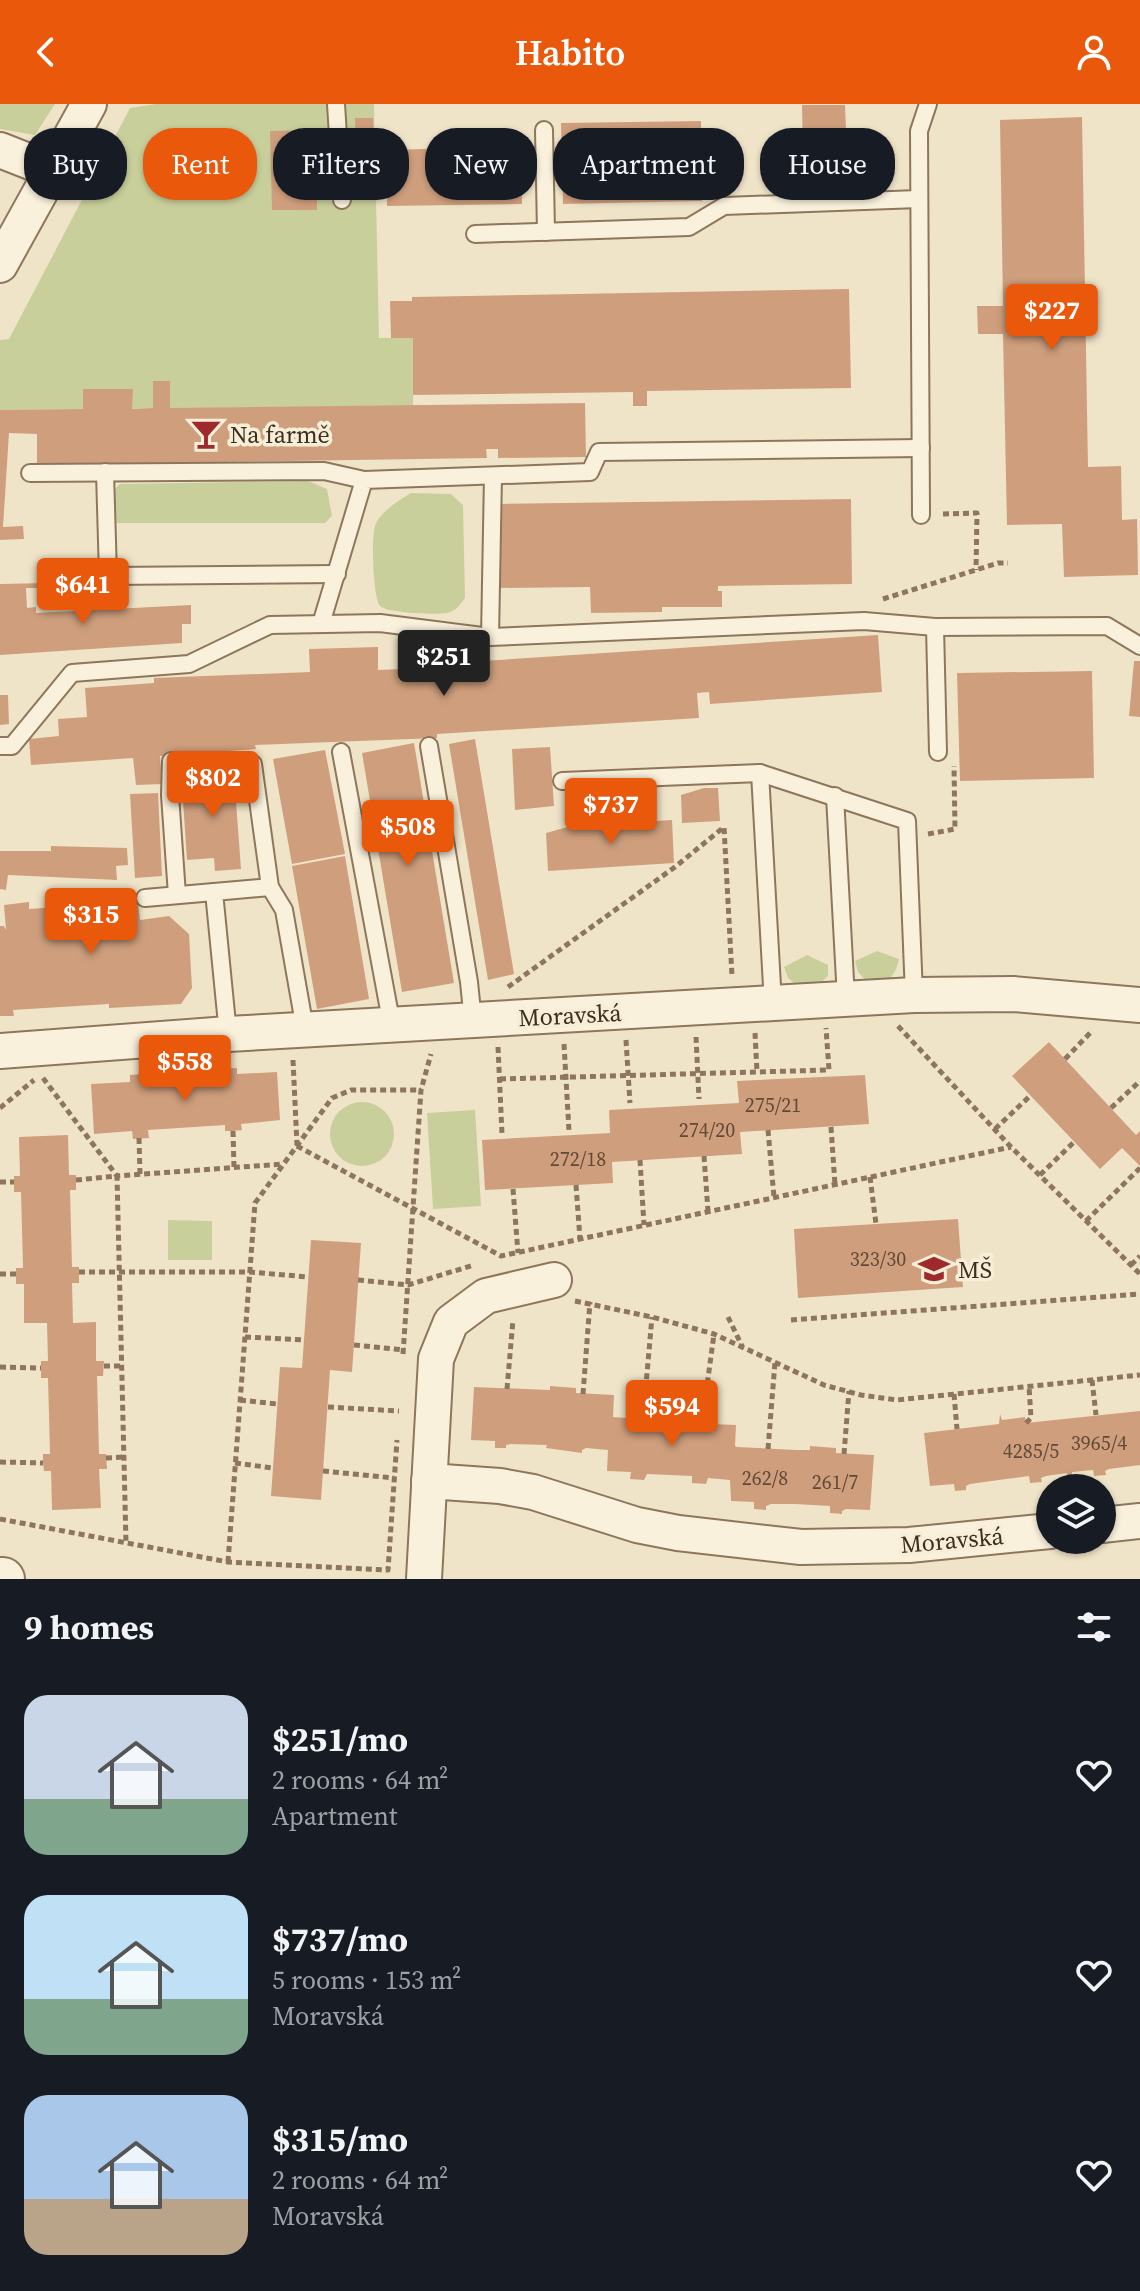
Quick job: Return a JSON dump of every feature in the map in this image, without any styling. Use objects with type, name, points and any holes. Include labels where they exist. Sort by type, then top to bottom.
[{"type":"street","points":[[75,128],[89,104]]},
{"type":"street","points":[[0,150],[24,159]]},
{"type":"street","points":[[0,265],[35,200]]},
{"type":"street","name":"Moravská","points":[[0,1051],[228,1034],[299,1038],[392,1026],[485,1020],[836,1008],[914,995],[1013,994],[1140,1005]]},
{"type":"street","points":[[424,1579],[436,1359],[451,1322],[486,1296],[558,1290]]},
{"type":"street","name":"Moravská","points":[[429,1481],[500,1486],[533,1492],[637,1525],[678,1533],[801,1547],[909,1545],[1036,1532]]},
{"type":"street","points":[[1116,1524],[1140,1521]]},
{"type":"lane","points":[[336,104],[338,128]]},
{"type":"lane","points":[[921,515],[919,131],[928,104]]},
{"type":"lane","points":[[544,130],[546,232]]},
{"type":"lane","points":[[475,234],[689,227],[724,206],[919,199]]},
{"type":"lane","points":[[30,473],[324,471],[364,480],[590,472],[599,452],[921,448]]},
{"type":"lane","points":[[105,472],[108,576]]},
{"type":"lane","points":[[490,637],[493,476]]},
{"type":"lane","points":[[321,624],[364,480]]},
{"type":"lane","points":[[62,581],[108,576],[337,574]]},
{"type":"lane","points":[[0,746],[12,746],[72,673],[189,664],[270,625],[380,623],[490,637],[864,621],[935,627],[1107,626],[1140,646]]},
{"type":"lane","points":[[935,627],[938,752]]},
{"type":"lane","points":[[429,746],[469,982],[485,1020]]},
{"type":"lane","points":[[341,752],[392,1026]]},
{"type":"lane","points":[[171,761],[170,795],[177,895]]},
{"type":"lane","points":[[253,764],[270,887],[284,910],[299,1038]]},
{"type":"lane","points":[[562,781],[760,773],[907,821],[914,995]]},
{"type":"lane","points":[[754,1010],[760,773]]},
{"type":"lane","points":[[835,796],[836,1008]]},
{"type":"lane","points":[[145,898],[270,887]]},
{"type":"lane","points":[[214,892],[228,1034]]},
{"type":"path","points":[[921,515],[977,513],[976,570]]},
{"type":"path","points":[[864,621],[881,600],[998,563],[1008,563]]},
{"type":"path","points":[[502,1134],[500,1079],[485,1020],[497,994],[675,867],[724,827],[754,1010],[757,1072]]},
{"type":"path","points":[[500,1079],[829,1070],[836,1008]]},
{"type":"path","points":[[897,1025],[1011,1147],[1140,1274]]},
{"type":"path","points":[[696,1026],[699,1099]]},
{"type":"path","points":[[1065,1059],[1094,1029]]},
{"type":"path","points":[[626,1030],[630,1103]]},
{"type":"path","points":[[564,1033],[569,1131]]},
{"type":"path","points":[[297,1146],[299,1038]]},
{"type":"path","points":[[402,1365],[421,1090],[434,1042]]},
{"type":"path","points":[[0,1108],[49,1069]]},
{"type":"path","points":[[41,1074],[117,1176],[126,1543]]},
{"type":"path","points":[[1111,1108],[1140,1081]]},
{"type":"path","points":[[228,1562],[255,1203],[332,1098],[351,1090],[421,1090]]},
{"type":"path","points":[[995,1129],[1030,1096]]},
{"type":"path","points":[[831,1127],[835,1185]]},
{"type":"path","points":[[768,1130],[774,1197]]},
{"type":"path","points":[[233,1131],[234,1167]]},
{"type":"path","points":[[139,1138],[140,1174]]},
{"type":"path","points":[[1040,1175],[1074,1142]]},
{"type":"path","points":[[297,1146],[501,1256],[1011,1147]]},
{"type":"path","points":[[704,1156],[708,1211]]},
{"type":"path","points":[[640,1160],[644,1225]]},
{"type":"path","points":[[76,1180],[283,1164]]},
{"type":"path","points":[[1086,1221],[1140,1168]]},
{"type":"path","points":[[870,1177],[876,1224]]},
{"type":"path","points":[[0,1182],[14,1182]]},
{"type":"path","points":[[576,1185],[580,1239]]},
{"type":"path","points":[[513,1189],[518,1253]]},
{"type":"path","points":[[1131,1265],[1140,1256]]},
{"type":"path","points":[[79,1272],[250,1272],[308,1277]]},
{"type":"path","points":[[0,1274],[16,1274]]},
{"type":"path","points":[[358,1280],[408,1285]]},
{"type":"path","points":[[558,1290],[590,1302],[714,1334],[824,1385],[897,1400],[1140,1375]]},
{"type":"path","points":[[791,1320],[1140,1294]]},
{"type":"path","points":[[583,1394],[590,1302]]},
{"type":"path","points":[[507,1389],[514,1307]]},
{"type":"path","points":[[643,1419],[652,1317]]},
{"type":"path","points":[[728,1317],[743,1347]]},
{"type":"path","points":[[702,1423],[714,1334]]},
{"type":"path","points":[[245,1337],[304,1340]]},
{"type":"path","points":[[354,1345],[403,1350],[436,1359]]},
{"type":"path","points":[[768,1449],[775,1362]]},
{"type":"path","points":[[104,1366],[121,1366]]},
{"type":"path","points":[[0,1367],[41,1368]]},
{"type":"path","points":[[1092,1380],[1096,1415]]},
{"type":"path","points":[[1026,1423],[1031,1418],[1029,1386]]},
{"type":"path","points":[[844,1454],[849,1391]]},
{"type":"path","points":[[954,1394],[957,1429]]},
{"type":"path","points":[[398,1425],[400,1396]]},
{"type":"path","points":[[240,1400],[277,1404]]},
{"type":"path","points":[[328,1407],[399,1411]]},
{"type":"path","points":[[0,1519],[228,1562],[388,1570],[397,1438]]},
{"type":"path","points":[[106,1458],[124,1457]]},
{"type":"path","points":[[0,1462],[43,1463]]},
{"type":"path","points":[[235,1463],[273,1468]]},
{"type":"path","points":[[323,1471],[429,1481]]},
{"type":"green space","points":[[0,104],[55,104],[40,128],[24,128],[24,133],[0,129]]},
{"type":"green space","points":[[156,104],[374,104],[375,128],[273,128],[273,200],[376,200],[379,338],[413,338],[413,406],[0,410],[0,340],[9,339],[82,200],[127,200],[127,128],[120,128],[130,108]]},
{"type":"green space","points":[[308,481],[327,489],[332,516],[325,523],[116,523],[114,490],[120,484]]},
{"type":"green space","points":[[411,493],[451,494],[463,505],[465,598],[458,607],[447,613],[401,612],[384,608],[378,601],[373,567],[375,526],[385,511]]},
{"type":"green space","points":[[877,951],[899,959],[890,978],[869,984],[858,972],[855,961]]},
{"type":"green space","points":[[807,955],[828,965],[828,976],[816,987],[800,988],[788,978],[784,967]]},
{"type":"green space","points":[[356,1102],[368,1102],[385,1111],[392,1122],[392,1146],[385,1157],[368,1166],[356,1166],[344,1161],[335,1152],[330,1140],[330,1128],[335,1116],[344,1107]]},
{"type":"green space","points":[[475,1110],[481,1206],[433,1209],[427,1113]]},
{"type":"green space","points":[[168,1220],[212,1221],[212,1260],[168,1260]]},
{"type":"building","points":[[802,105],[845,105],[846,128],[802,128]]},
{"type":"building","points":[[1082,117],[1088,467],[1121,466],[1122,520],[1137,519],[1138,575],[1064,577],[1062,524],[1007,525],[1003,334],[978,334],[977,306],[1003,306],[1000,120]]},
{"type":"building","points":[[355,118],[373,118],[373,128],[355,128]]},
{"type":"building","points":[[701,121],[701,128],[561,128],[561,123]]},
{"type":"building","points":[[270,131],[273,131],[273,200],[317,200],[317,210],[272,210]]},
{"type":"building","points":[[409,149],[425,149],[425,200],[522,200],[522,204],[387,206],[387,200],[409,200]]},
{"type":"building","points":[[563,200],[702,200],[702,201],[563,204]]},
{"type":"building","points":[[849,289],[851,388],[647,391],[647,406],[633,406],[633,392],[413,395],[413,338],[391,338],[390,301],[412,301],[412,297]]},
{"type":"building","points":[[153,381],[170,381],[170,408],[585,403],[586,457],[498,458],[498,449],[486,449],[487,458],[37,465],[37,434],[9,433],[3,527],[23,526],[24,539],[0,540],[0,410],[83,409],[83,389],[133,389],[132,409],[153,408]]},
{"type":"building","points":[[851,499],[852,584],[718,586],[718,591],[722,591],[722,607],[662,607],[662,612],[591,613],[590,587],[498,588],[498,504]]},
{"type":"building","points":[[47,583],[48,588],[26,588],[27,608],[36,607],[36,613],[191,605],[191,624],[182,624],[182,643],[0,655],[0,584]]},
{"type":"building","points":[[878,635],[882,692],[710,704],[709,692],[697,693],[699,718],[437,734],[437,738],[255,745],[256,749],[160,756],[162,784],[136,785],[133,758],[31,765],[29,739],[59,736],[58,719],[87,717],[85,688],[154,683],[154,678],[310,672],[309,649],[378,647],[378,670]]},
{"type":"building","points":[[1134,661],[1140,661],[1140,717],[1129,716]]},
{"type":"building","points":[[1092,671],[1094,778],[960,781],[957,673]]},
{"type":"building","points":[[0,695],[8,695],[9,724],[0,725]]},
{"type":"building","points":[[475,739],[514,974],[488,980],[449,744]]},
{"type":"building","points":[[414,743],[454,983],[402,992],[362,753]]},
{"type":"building","points":[[550,747],[554,806],[515,810],[512,749]]},
{"type":"building","points":[[325,750],[345,854],[292,864],[273,759]]},
{"type":"building","points":[[233,762],[241,869],[215,871],[214,858],[187,860],[182,786],[208,785],[207,763]]},
{"type":"building","points":[[704,788],[718,788],[720,821],[682,823],[681,795]]},
{"type":"building","points":[[158,793],[162,876],[135,878],[130,794]]},
{"type":"building","points":[[672,820],[674,863],[548,871],[546,833],[571,826]]},
{"type":"building","points":[[51,846],[127,848],[128,865],[116,866],[117,880],[8,875],[6,890],[0,889],[0,851],[51,851]]},
{"type":"building","points":[[345,856],[369,999],[317,1009],[292,866]]},
{"type":"building","points":[[137,895],[140,920],[169,916],[189,934],[192,988],[181,1004],[109,1008],[109,1004],[13,1010],[14,1016],[0,1016],[0,926],[6,930],[4,905],[29,902],[29,909],[58,907],[58,900]]},
{"type":"building","points":[[1049,1042],[1136,1135],[1140,1131],[1140,1166],[1122,1148],[1100,1169],[1012,1076]]},
{"type":"building","points":[[237,1068],[237,1074],[277,1072],[280,1120],[241,1124],[242,1130],[233,1131],[225,1131],[225,1125],[148,1130],[149,1138],[133,1139],[132,1131],[94,1134],[91,1084],[130,1082],[130,1075],[144,1074],[145,1081],[222,1076],[222,1069]]},
{"type":"building","points":[[865,1075],[869,1124],[740,1132],[742,1154],[612,1162],[613,1183],[485,1190],[482,1140],[610,1133],[609,1110],[739,1103],[737,1081]]},
{"type":"building","points":[[68,1135],[69,1175],[76,1175],[76,1190],[70,1190],[72,1267],[79,1267],[79,1283],[72,1283],[73,1323],[96,1322],[96,1361],[104,1361],[103,1376],[97,1376],[99,1454],[106,1454],[107,1469],[99,1469],[101,1508],[52,1510],[51,1471],[44,1471],[43,1463],[43,1454],[50,1454],[48,1378],[41,1378],[41,1361],[48,1361],[47,1323],[24,1323],[24,1284],[16,1284],[16,1268],[23,1268],[21,1192],[14,1192],[14,1176],[20,1176],[19,1137]]},
{"type":"building","points":[[958,1219],[963,1287],[798,1298],[794,1229]]},
{"type":"building","points":[[311,1240],[361,1243],[352,1372],[330,1370],[321,1500],[271,1496],[280,1367],[302,1368]]},
{"type":"building","points":[[550,1386],[576,1388],[576,1393],[614,1395],[613,1417],[709,1424],[711,1418],[712,1424],[736,1425],[737,1447],[810,1450],[810,1446],[836,1448],[836,1453],[874,1455],[870,1510],[846,1509],[842,1514],[830,1513],[830,1506],[795,1504],[771,1504],[766,1506],[766,1510],[754,1509],[754,1502],[731,1501],[730,1480],[708,1478],[706,1484],[692,1483],[692,1476],[647,1474],[644,1480],[630,1479],[631,1472],[607,1471],[608,1450],[586,1448],[582,1453],[546,1448],[547,1445],[511,1444],[506,1448],[495,1448],[495,1441],[471,1440],[474,1387],[550,1390]]},
{"type":"building","points":[[1140,1411],[1140,1465],[1109,1469],[1106,1474],[1094,1474],[1093,1470],[1072,1474],[1036,1474],[1036,1482],[1030,1483],[1029,1476],[970,1484],[966,1490],[955,1491],[954,1484],[930,1486],[924,1433],[999,1424],[1000,1414],[1002,1420],[1025,1417],[1026,1423]]},
{"type":"place","name":"Na farmě","points":[[206,434]]},
{"type":"place","name":"MŠ","points":[[934,1269]]}]
